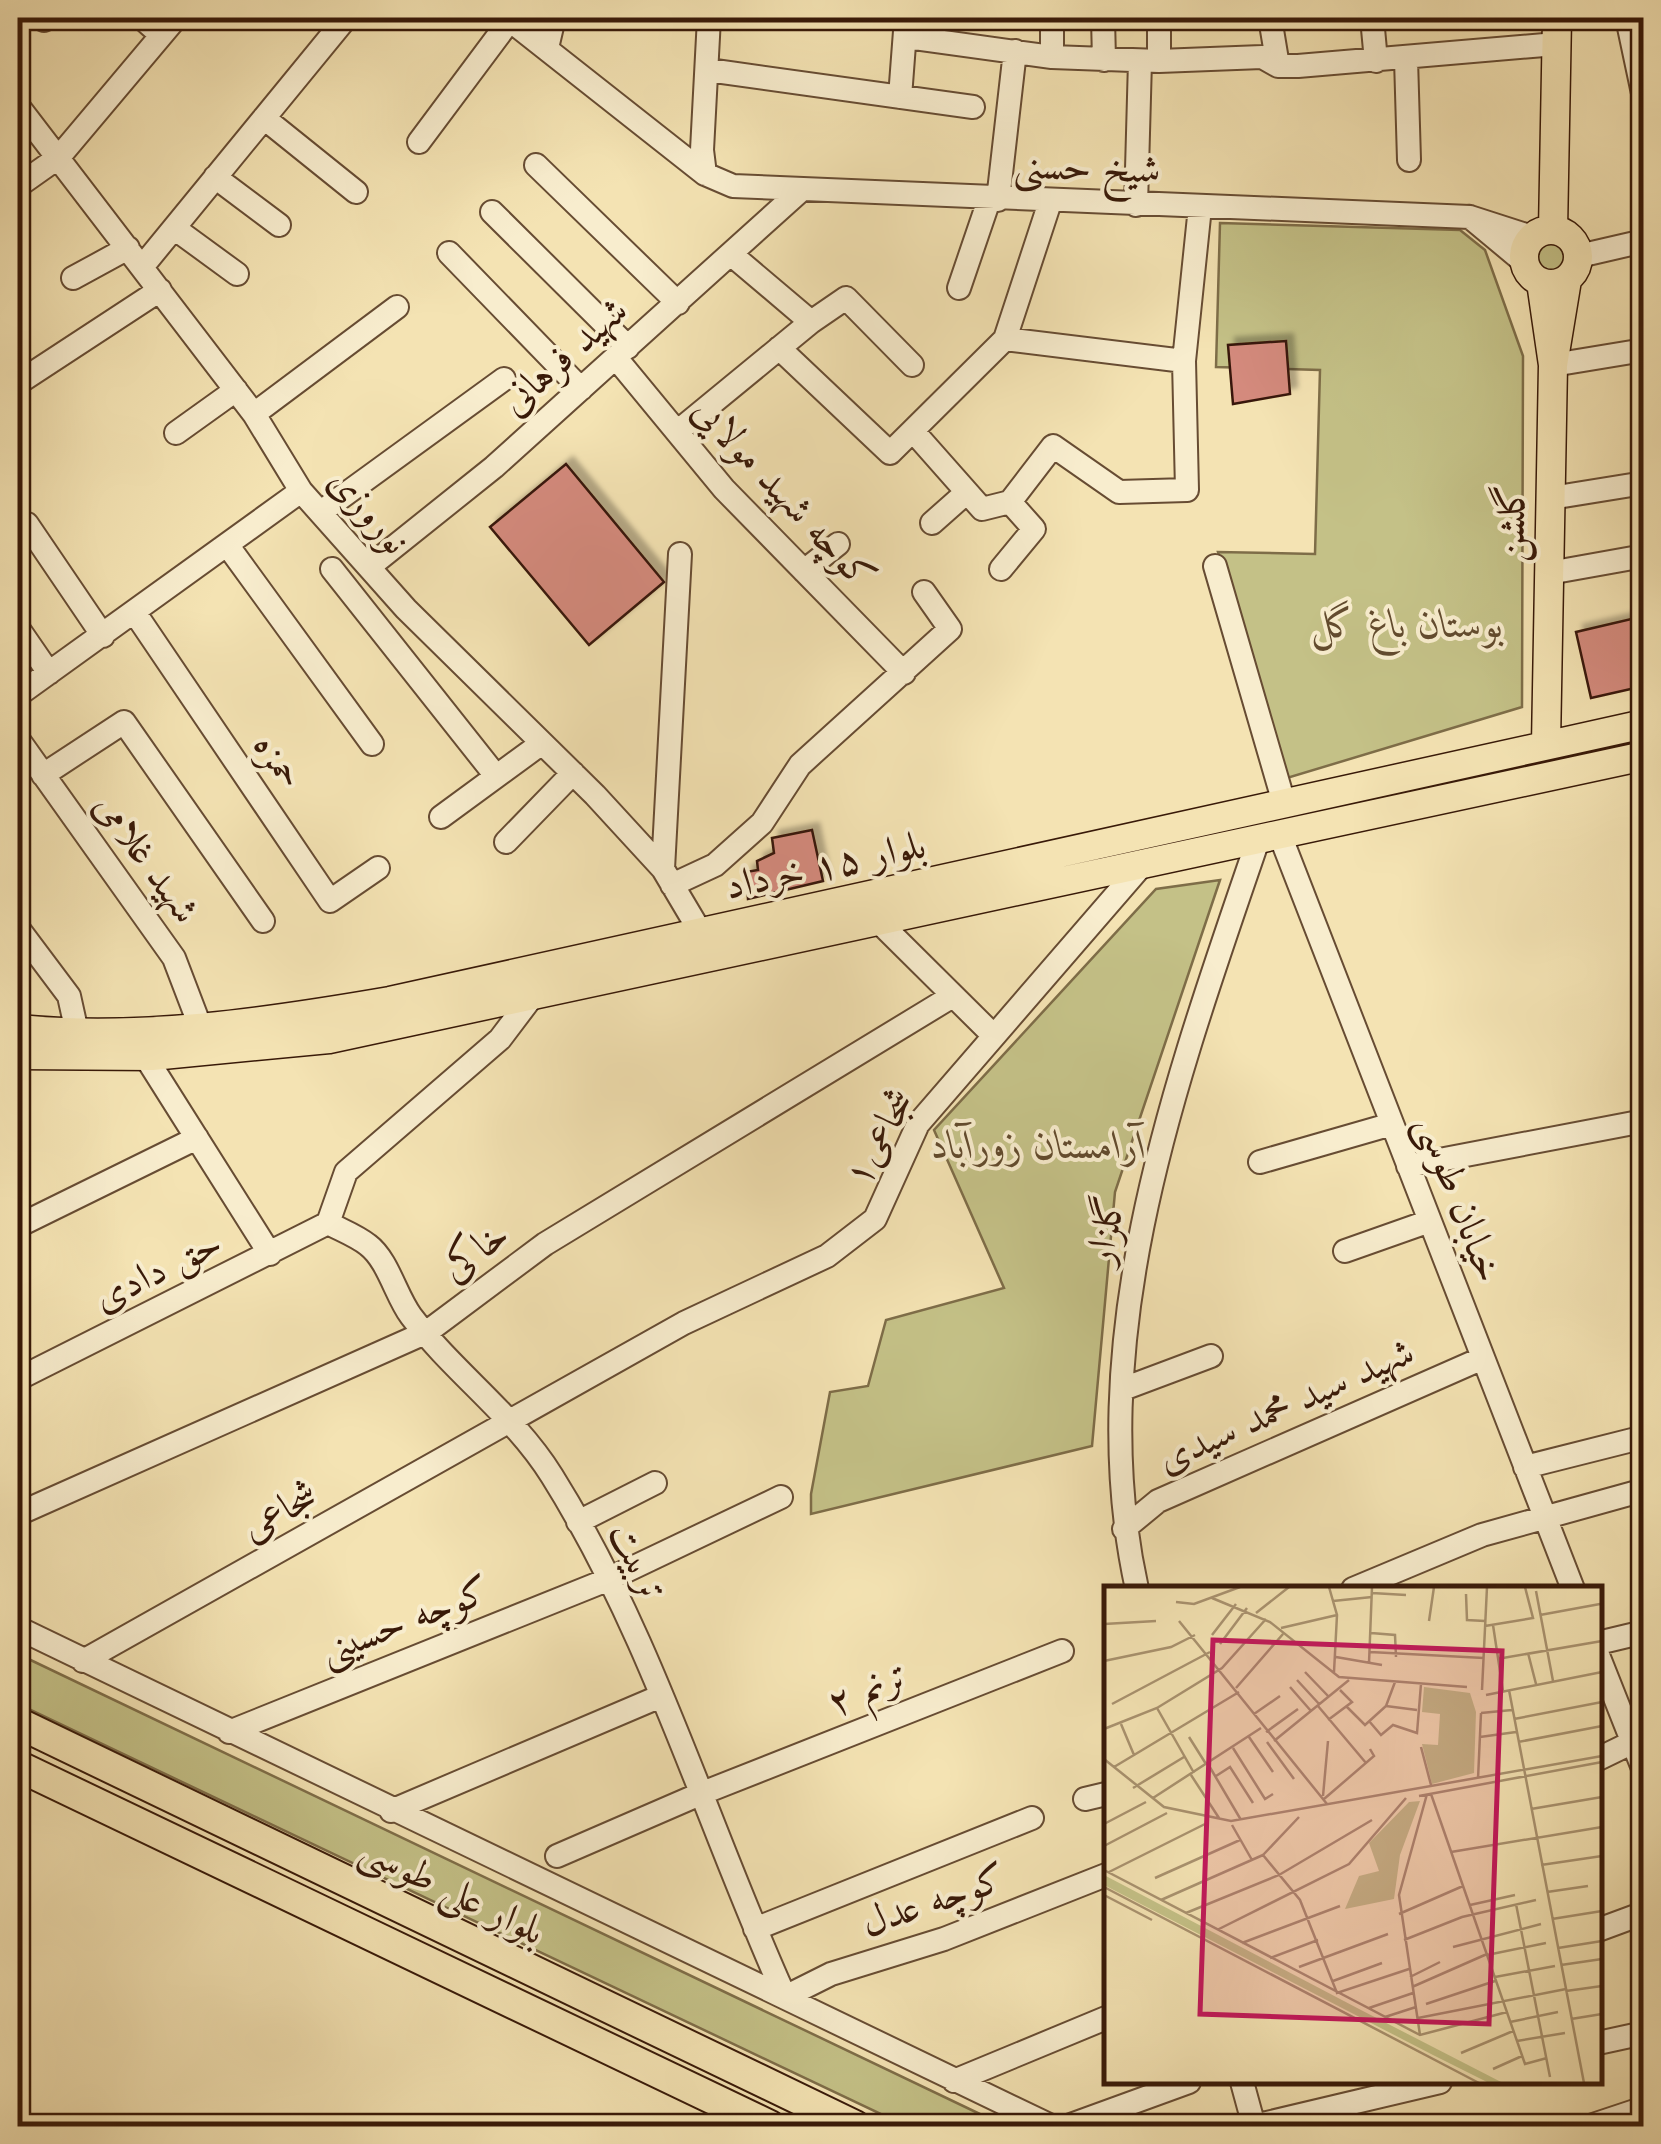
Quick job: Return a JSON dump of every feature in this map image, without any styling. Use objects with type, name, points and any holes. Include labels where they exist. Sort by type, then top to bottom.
[{"type":"highway","name":"بلوار علی طوسی","points":[[18,1723],[854,2126]]},
{"type":"highway","name":"بلوار علی طوسی","points":[[18,1766],[770,2126]]},
{"type":"main road","name":"گلشن","points":[[1546,744],[1554,365],[1549,258],[1556,31]]},
{"type":"main road","name":"بلوار ۱۵ خرداد","points":[[18,1055],[145,1056],[329,1039],[530,998],[1284,803],[1644,724]]},
{"type":"main road","name":"بلوار ۱۵ خرداد","points":[[18,1028],[77,1032],[200,1026],[390,1001],[701,933],[813,922],[879,922],[1644,756]]},
{"type":"street","points":[[18,186],[58,157],[108,83],[168,26],[142,18]]},
{"type":"street","points":[[73,278],[135,258],[174,228],[346,18]]},
{"type":"street","points":[[546,48],[554,18]]},
{"type":"street","points":[[705,174],[702,150],[709,18]]},
{"type":"street","points":[[1052,18],[1052,57]]},
{"type":"street","points":[[1103,18],[1104,60]]},
{"type":"street","points":[[1136,205],[1149,61],[1159,18]]},
{"type":"street","points":[[1270,18],[1278,66]]},
{"type":"street","points":[[1372,18],[1376,61]]},
{"type":"street","points":[[1627,18],[1638,47],[1644,98]]},
{"type":"street","points":[[420,142],[509,19],[705,174]]},
{"type":"street","points":[[900,98],[906,27],[1052,57],[1149,61],[1262,56],[1278,66],[1406,59],[1556,31]]},
{"type":"street","points":[[960,288],[993,200],[1014,51]]},
{"type":"street","points":[[1406,59],[1409,160]]},
{"type":"street","points":[[708,70],[974,106]]},
{"type":"street","name":"نوروزی","points":[[18,106],[254,414],[302,491],[369,567],[573,773],[667,877],[701,933]]},
{"type":"street","points":[[264,118],[356,192]]},
{"type":"street","points":[[536,165],[678,303]]},
{"type":"street","name":"شیخ حسنی","points":[[705,174],[733,186],[800,191],[1470,217],[1549,258]]},
{"type":"street","points":[[216,177],[279,225]]},
{"type":"street","name":"شهید فرهانی","points":[[369,567],[581,389],[800,191]]},
{"type":"street","points":[[779,348],[890,453],[1005,339],[1050,202]]},
{"type":"street","points":[[913,431],[982,509],[1010,502],[1053,446],[1120,492],[1187,490],[1184,361],[1200,207]]},
{"type":"street","name":"کوچه شهید مولایی","points":[[492,212],[622,352],[677,432],[724,489],[904,673]]},
{"type":"street","points":[[174,228],[237,274]]},
{"type":"street","points":[[1549,258],[1644,241]]},
{"type":"street","points":[[449,253],[581,389]]},
{"type":"street","points":[[732,255],[811,322]]},
{"type":"street","points":[[18,384],[160,290]]},
{"type":"street","points":[[677,432],[846,298],[912,366]]},
{"type":"street","points":[[254,414],[397,307]]},
{"type":"street","points":[[1005,339],[1184,361]]},
{"type":"street","points":[[1554,365],[1644,350]]},
{"type":"street","points":[[320,512],[504,379]]},
{"type":"street","points":[[176,433],[236,390]]},
{"type":"street","points":[[1551,498],[1644,483]]},
{"type":"street","points":[[18,695],[136,614],[302,491]]},
{"type":"street","points":[[932,523],[967,492]]},
{"type":"street","points":[[1000,568],[1034,530],[1010,502]]},
{"type":"street","points":[[28,524],[104,636]]},
{"type":"street","points":[[804,571],[838,544]]},
{"type":"street","points":[[228,546],[372,744]]},
{"type":"street","points":[[680,554],[667,877],[715,865],[762,823],[800,765],[950,629],[924,592]]},
{"type":"street","points":[[1549,572],[1644,556]]},
{"type":"street","points":[[1215,566],[1284,803]]},
{"type":"street","points":[[332,569],[496,776]]},
{"type":"street","name":"حمزه","points":[[136,614],[330,901],[378,868]]},
{"type":"street","points":[[18,628],[49,673]]},
{"type":"street","points":[[43,775],[124,722],[263,921]]},
{"type":"street","name":"شهید غلامی","points":[[18,740],[174,958],[200,1026]]},
{"type":"street","points":[[441,817],[542,743]]},
{"type":"street","points":[[506,842],[573,773]]},
{"type":"street","name":"خیابان طوسی","points":[[1269,837],[1392,1124],[1572,1586]]},
{"type":"street","name":"گلزار","points":[[1136,1586],[1124,1530],[1123,1390],[1129,1302],[1150,1188],[1269,837]]},
{"type":"street","name":"شجاعی۱","points":[[511,1424],[684,1323],[826,1256],[876,1219],[918,1124],[1142,865]]},
{"type":"street","points":[[879,922],[951,998],[994,1035]]},
{"type":"street","points":[[18,928],[69,996],[77,1032]]},
{"type":"street","points":[[328,1223],[346,1172],[500,1039],[530,998]]},
{"type":"street","name":"خاکی","points":[[18,1514],[427,1332],[545,1244],[951,998]]},
{"type":"street","points":[[145,1056],[270,1254]]},
{"type":"street","points":[[1408,1166],[1644,1121]]},
{"type":"street","points":[[1260,1162],[1392,1124]]},
{"type":"street","points":[[18,1226],[198,1138]]},
{"type":"street","points":[[1345,1252],[1430,1220]]},
{"type":"street","name":"حق دادی","points":[[18,1379],[328,1223]]},
{"type":"street","name":"تربیت","points":[[328,1223],[371,1246],[411,1316],[511,1424],[550,1473],[578,1522],[662,1696],[785,1997]]},
{"type":"street","points":[[1123,1390],[1212,1356]]},
{"type":"street","name":"شهید سید محمد سیدی","points":[[1124,1530],[1158,1501],[1483,1358]]},
{"type":"street","name":"شجاعی","points":[[84,1661],[116,1639],[251,1569],[511,1424]]},
{"type":"street","points":[[1525,1467],[1644,1437]]},
{"type":"street","points":[[578,1522],[655,1483]]},
{"type":"street","points":[[1361,1586],[1544,1514],[1644,1490]]},
{"type":"street","name":"کوچه حسینی","points":[[229,1732],[606,1580],[781,1497]]},
{"type":"street","points":[[18,1628],[391,1812],[1051,2126]]},
{"type":"street","points":[[1601,1642],[1644,1632]]},
{"type":"street","name":"ترنم ۲","points":[[557,1856],[700,1794],[1062,1651]]},
{"type":"street","points":[[1601,1662],[1639,1754],[1601,1759]]},
{"type":"street","points":[[391,1812],[662,1696]]},
{"type":"street","points":[[754,1929],[1032,1818]]},
{"type":"street","name":"کوچه عدل","points":[[785,1997],[830,1974],[944,1939],[1104,1877]]},
{"type":"street","points":[[1601,1929],[1644,1914]]},
{"type":"street","points":[[954,2081],[1104,2019]]},
{"type":"street","points":[[1601,2043],[1644,2033]]},
{"type":"street","points":[[1068,2126],[1184,2084]]},
{"type":"street","points":[[1243,2084],[1254,2126],[1432,2084]]},
{"type":"street","points":[[1590,2126],[1644,2108]]},
{"type":"green space","name":"بوستان باغ گل","points":[[1220,223],[1460,230],[1485,250],[1523,356],[1522,707],[1287,778],[1218,552],[1315,554],[1320,370],[1216,367]]},
{"type":"green space","points":[[1550,239],[1563,244],[1568,257],[1563,270],[1550,275],[1537,270],[1532,257],[1537,244]]},
{"type":"green space","name":"آرامستان زورآباد","points":[[1220,880],[1115,1192],[1092,1446],[811,1514],[811,1494],[830,1392],[868,1386],[886,1320],[1004,1288],[934,1130],[1156,889]]},
{"type":"green space","points":[[18,1654],[1005,2126],[906,2126],[18,1704]]},
{"type":"building","points":[[1286,341],[1290,394],[1233,404],[1228,345]]},
{"type":"building","points":[[566,464],[664,582],[589,645],[490,527]]},
{"type":"building","points":[[1644,616],[1644,686],[1591,698],[1576,632]]},
{"type":"building","points":[[812,830],[823,881],[748,899],[746,872],[758,870],[757,861],[774,853],[772,838]]}]
